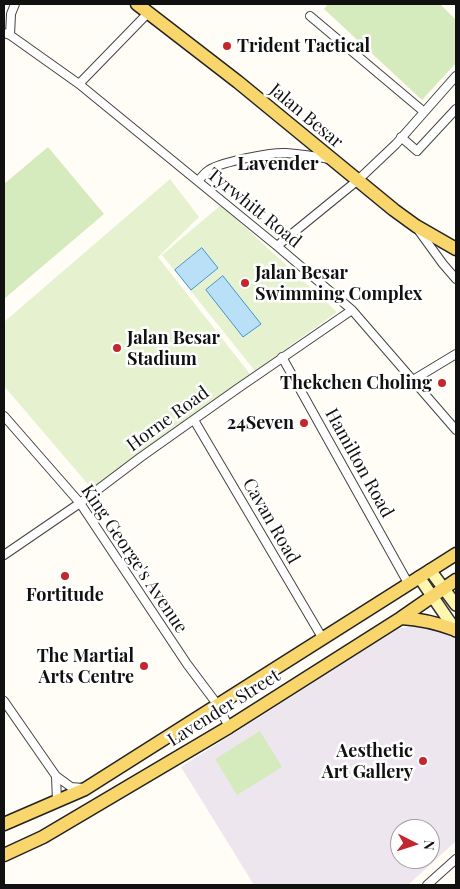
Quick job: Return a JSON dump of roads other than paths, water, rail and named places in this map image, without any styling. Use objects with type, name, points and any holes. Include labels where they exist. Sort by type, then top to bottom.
[{"type":"main road","name":"Jalan Besar","points":[[137,4],[238,82],[394,210],[416,226],[456,249]]},
{"type":"main road","name":"Lavender Street","points":[[4,824],[85,788],[456,554]]},
{"type":"main road","points":[[430,570],[456,606]]},
{"type":"main road","points":[[413,580],[432,596],[456,630]]},
{"type":"main road","name":"Lavender Street","points":[[4,855],[43,836],[229,728],[401,618],[456,580]]},
{"type":"main road","points":[[401,618],[437,622],[456,630]]},
{"type":"street","name":"Tyrwhitt Road","points":[[15,4],[7,34],[79,84],[278,246],[352,310],[456,430]]},
{"type":"street","points":[[79,84],[148,13]]},
{"type":"street","points":[[310,16],[423,112]]},
{"type":"street","points":[[278,246],[358,180],[401,138],[456,76]]},
{"type":"street","points":[[401,138],[417,151],[456,109]]},
{"type":"street","points":[[198,181],[211,168],[274,153],[330,159]]},
{"type":"street","points":[[416,226],[456,279]]},
{"type":"street","name":"Horne Road","points":[[4,555],[352,310]]},
{"type":"street","points":[[413,380],[456,354]]},
{"type":"street","name":"Hamilton Road","points":[[282,358],[413,580]]},
{"type":"street","name":"King George's Avenue","points":[[4,416],[80,503],[187,664],[217,704],[229,728]]},
{"type":"street","name":"Cavan Road","points":[[194,420],[323,639]]},
{"type":"street","points":[[4,701],[56,776],[70,787],[85,788]]},
{"type":"street","points":[[56,776],[57,800]]},
{"type":"street","points":[[427,885],[456,859]]},
{"type":"water","points":[[202,248],[218,268],[191,290],[175,270]]},
{"type":"water","points":[[223,276],[261,324],[243,337],[206,290]]},
{"type":"place","name":"Trident Tactical","points":[[227,46]]},
{"type":"place","name":"Jalan Besar Swimming Complex","points":[[245,283]]},
{"type":"place","name":"Jalan Besar Stadium","points":[[117,348]]},
{"type":"place","name":"Thekchen Choling","points":[[442,383]]},
{"type":"place","name":"24Seven","points":[[304,423]]},
{"type":"place","name":"Fortitude","points":[[65,576]]},
{"type":"place","name":"The Martial Arts Centre","points":[[144,666]]},
{"type":"place","name":"Aesthetic Art Gallery","points":[[423,761]]},
{"type":"district","name":"Lavender","points":[[278,164]]}]
